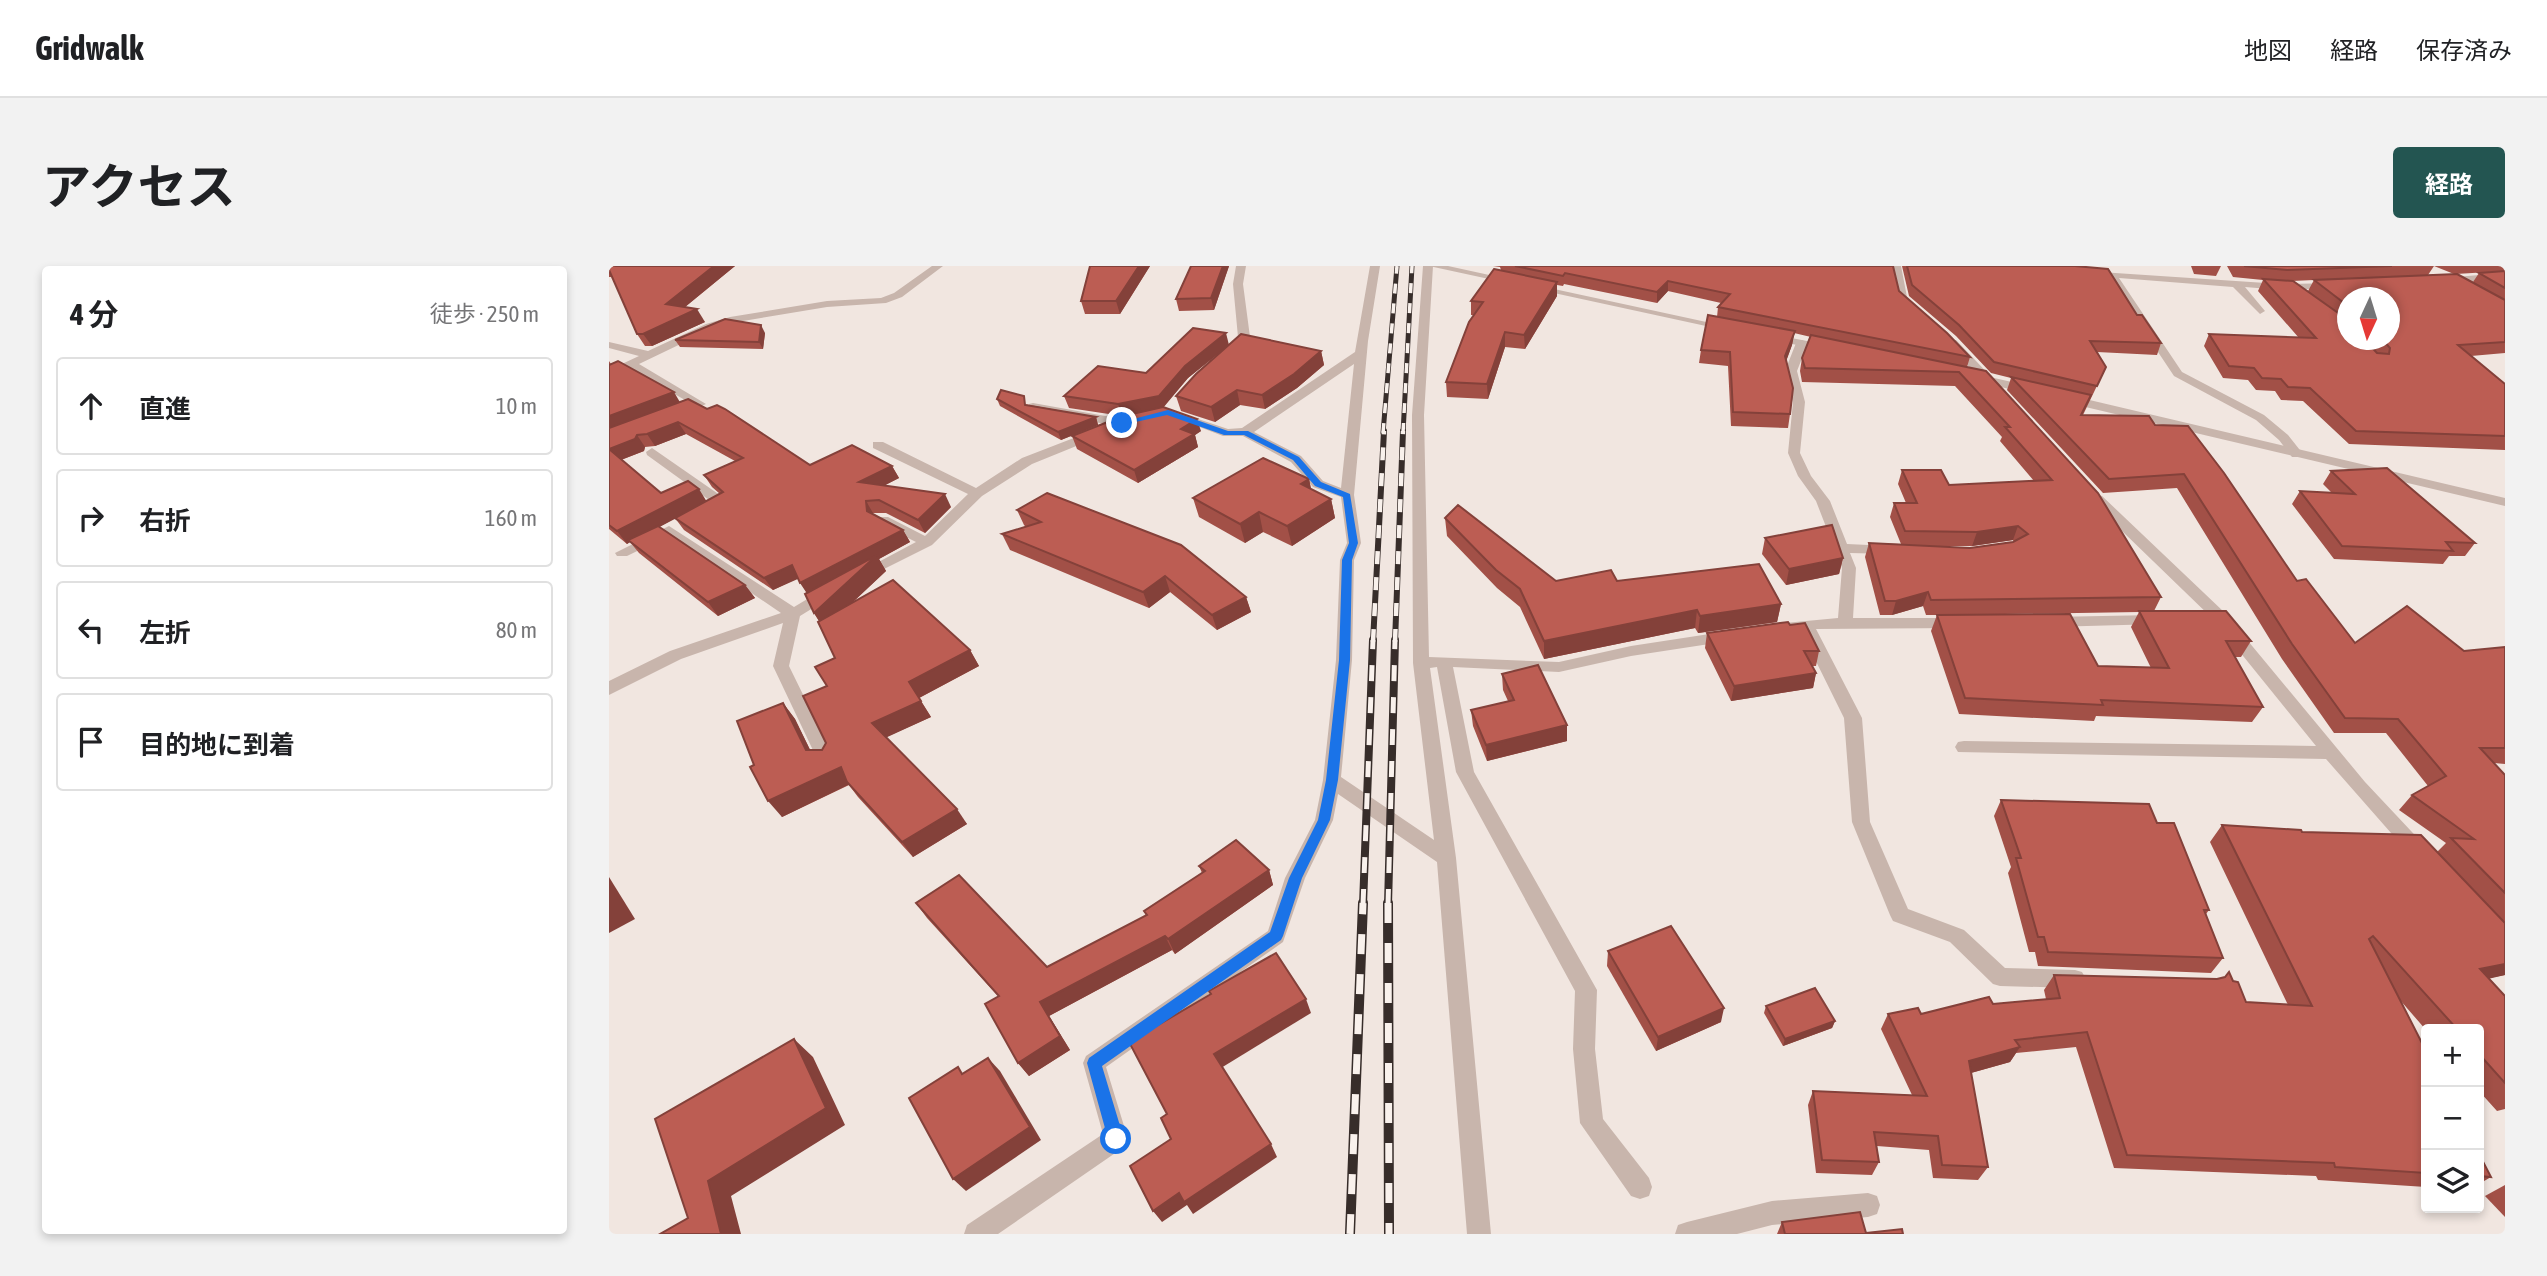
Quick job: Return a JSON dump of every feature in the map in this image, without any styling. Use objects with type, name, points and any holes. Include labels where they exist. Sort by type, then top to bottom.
[{"type":"street","points":[[609,374],[730,320],[827,304],[882,301],[898,295],[938,266]]},
{"type":"street","points":[[1223,359],[1244,337],[1238,285],[1241,266]]},
{"type":"street","points":[[976,1234],[1116,1139],[1094,1063],[1276,936],[1295,878],[1324,820],[1332,780],[1344,660],[1347,560],[1354,543],[1347,495],[1374,266]]},
{"type":"street","points":[[1427,266],[1418,415],[1421,663],[1446,858],[1479,1234]]},
{"type":"street","points":[[1896,266],[1902,298],[1921,315]]},
{"type":"street","points":[[1443,267],[1749,332]]},
{"type":"street","points":[[2218,267],[2260,311]]},
{"type":"street","points":[[2073,271],[2232,284],[2341,285]]},
{"type":"street","points":[[2111,274],[2178,374],[2190,384],[2231,401],[2265,421],[2276,429],[2297,454]]},
{"type":"street","points":[[2430,276],[2452,280],[2505,276]]},
{"type":"street","points":[[2452,280],[2473,293]]},
{"type":"street","points":[[2290,286],[2310,301]]},
{"type":"street","points":[[1940,332],[2004,399]]},
{"type":"street","points":[[1762,335],[1842,351]]},
{"type":"street","points":[[1803,343],[1791,370],[1799,402],[1794,453],[1805,476],[1823,501],[1849,568],[1845,623]]},
{"type":"street","points":[[609,345],[650,355]]},
{"type":"street","points":[[1245,432],[1362,354]]},
{"type":"street","points":[[631,364],[700,404],[661,418]]},
{"type":"street","points":[[1962,375],[2041,392]]},
{"type":"street","points":[[2054,396],[2505,502]]},
{"type":"street","points":[[1177,403],[1168,413],[1227,433],[1245,432],[1296,458],[1318,484],[1347,495]]},
{"type":"street","points":[[609,689],[626,677],[686,649],[793,614],[845,583],[927,542],[977,493],[1027,461],[1128,422],[1033,407]]},
{"type":"street","points":[[878,445],[977,493]]},
{"type":"street","points":[[652,452],[722,503],[701,514]]},
{"type":"street","points":[[2085,486],[2219,616],[2359,787],[2430,863]]},
{"type":"street","points":[[880,518],[927,542]]},
{"type":"street","points":[[622,554],[675,527],[793,614]]},
{"type":"street","points":[[1841,548],[1908,551]]},
{"type":"street","points":[[793,614],[781,666],[826,760]]},
{"type":"street","points":[[2196,617],[2219,616]]},
{"type":"street","points":[[2031,622],[2172,619]]},
{"type":"street","points":[[1766,631],[1845,623],[1977,622]]},
{"type":"street","points":[[1806,625],[1853,719],[1861,822],[1900,915],[1957,936],[2000,977],[2095,980]]},
{"type":"street","points":[[1421,663],[1444,661],[1559,667],[1631,651],[1739,635]]},
{"type":"street","points":[[1444,661],[1465,772],[1586,990],[1584,1049],[1592,1123],[1640,1187]]},
{"type":"street","points":[[1964,747],[2332,753]]},
{"type":"street","points":[[1332,780],[1446,858]]},
{"type":"street","points":[[1687,1234],[1772,1213],[1868,1205]]},
{"type":"building","points":[[609,266],[714,266],[666,304],[697,309],[643,334],[637,334]]},
{"type":"building","points":[[1090,266],[1139,266],[1116,301],[1081,301]]},
{"type":"building","points":[[1191,266],[1223,266],[1211,298],[1176,299]]},
{"type":"building","points":[[1515,266],[1893,266],[1899,291],[1970,357],[1718,307],[1730,294],[1668,281],[1657,292],[1565,273],[1563,276]]},
{"type":"building","points":[[1907,266],[2075,266],[2108,269],[2137,315],[2142,315],[2161,343],[2090,341],[2106,367],[2097,386],[1994,362],[1959,325],[1912,285]]},
{"type":"building","points":[[2244,266],[2392,266],[2287,270]]},
{"type":"building","points":[[1494,269],[1557,282],[1524,335],[1505,332],[1487,384],[1446,382],[1469,322],[1483,302],[1471,301]]},
{"type":"building","points":[[2505,271],[2505,288],[2479,273]]},
{"type":"building","points":[[2457,274],[2505,300],[2505,342],[2458,345],[2505,384],[2505,436],[2356,431],[2310,388],[2288,387],[2281,379],[2262,378],[2254,368],[2229,366],[2209,334],[2316,338],[2263,279],[2293,281],[2337,312],[2337,350],[2374,350],[2377,353],[2389,354],[2390,350],[2400,350],[2400,287],[2337,287],[2337,298],[2314,280]]},
{"type":"building","points":[[1708,315],[1795,331],[1785,356],[1793,388],[1790,414],[1733,412],[1730,352],[1701,350]]},
{"type":"building","points":[[725,319],[761,325],[759,342],[675,340]]},
{"type":"building","points":[[1193,328],[1226,333],[1185,366],[1159,396],[1118,404],[1064,396],[1098,366],[1146,373]]},
{"type":"building","points":[[1241,334],[1321,351],[1294,374],[1262,395],[1237,390],[1211,407],[1176,396],[1196,374]]},
{"type":"building","points":[[1811,335],[1986,371],[2098,493],[2161,597],[1931,600],[1928,592],[1896,601],[1885,601],[1869,543],[1970,548],[2013,542],[2028,534],[2018,526],[1977,532],[1905,531],[1894,503],[1917,503],[1902,470],[1941,470],[1949,485],[2052,480],[2005,427],[2010,427],[1959,372],[1805,368],[1802,358]]},
{"type":"building","points":[[618,361],[674,392],[609,416],[609,365]]},
{"type":"building","points":[[2011,377],[2091,395],[2081,415],[2149,416],[2155,425],[2188,426],[2224,473],[2297,581],[2306,579],[2355,643],[2407,606],[2464,651],[2505,647],[2505,748],[2480,748],[2505,775],[2505,893],[2451,838],[2474,839],[2412,795],[2446,776],[2398,719],[2345,718],[2292,644],[2184,474],[2109,479]]},
{"type":"building","points":[[1001,390],[1024,396],[1025,405],[1096,417],[1058,432],[997,399]]},
{"type":"building","points":[[688,399],[707,409],[717,405],[725,409],[810,465],[852,445],[892,466],[859,482],[945,494],[918,520],[879,500],[866,501],[867,511],[903,530],[800,583],[792,565],[764,578],[675,518],[723,492],[704,475],[743,458],[678,422],[637,435],[635,439],[609,449],[609,428]]},
{"type":"building","points":[[1163,407],[1197,419],[1181,429],[1194,434],[1134,470],[1072,436],[1123,416]]},
{"type":"building","points":[[609,449],[661,493],[688,481],[699,489],[617,531],[609,525]]},
{"type":"building","points":[[1263,458],[1309,479],[1301,484],[1331,499],[1287,526],[1259,512],[1240,524],[1193,498]]},
{"type":"building","points":[[2387,468],[2475,543],[2446,542],[2453,551],[2342,546],[2300,491],[2355,494],[2331,471]]},
{"type":"building","points":[[1047,493],[1181,545],[1246,597],[1212,615],[1165,576],[1143,592],[1002,534],[1041,522],[1017,510]]},
{"type":"building","points":[[1458,505],[1556,581],[1611,570],[1617,581],[1759,564],[1781,604],[1700,616],[1697,610],[1544,641],[1520,589],[1496,570],[1445,518]]},
{"type":"building","points":[[1832,525],[1843,558],[1789,569],[1765,538]]},
{"type":"building","points":[[658,526],[745,585],[708,602],[628,540]]},
{"type":"building","points":[[877,555],[814,613],[805,594]]},
{"type":"building","points":[[893,580],[970,650],[909,682],[921,701],[872,723],[957,809],[902,842],[847,782],[841,767],[768,801],[750,767],[754,765],[737,721],[783,703],[806,750],[822,750],[826,743],[803,696],[827,686],[815,667],[835,658],[818,622]]},
{"type":"building","points":[[2139,611],[2226,611],[2251,641],[2226,641],[2263,707],[2101,700],[2103,705],[1965,698],[1937,615],[2070,614],[2098,666],[2169,668]]},
{"type":"building","points":[[1788,622],[1790,625],[1805,623],[1819,651],[1804,651],[1816,673],[1734,686],[1707,633]]},
{"type":"building","points":[[1538,665],[1567,725],[1486,745],[1471,710],[1514,700],[1502,674]]},
{"type":"building","points":[[2001,800],[2149,804],[2157,823],[2174,823],[2209,910],[2204,910],[2223,958],[2048,952],[2044,937],[2038,937],[2016,858],[2021,858]]},
{"type":"building","points":[[2222,825],[2302,832],[2421,835],[2505,923],[2505,964],[2480,969],[2505,996],[2505,1083],[2484,1060],[2484,1024],[2452,1024],[2373,936],[2369,939],[2421,1041],[2421,1173],[2335,1167],[2334,1163],[2127,1155],[2087,1032],[2015,1040],[2020,1047],[1969,1061],[1988,1167],[1942,1165],[1938,1136],[1874,1132],[1879,1162],[1822,1160],[1813,1091],[1927,1096],[1888,1014],[1918,1008],[1921,1014],[1989,997],[1993,1004],[2060,998],[2054,975],[2217,979],[2225,977],[2229,972],[2233,981],[2238,982],[2246,1002],[2312,1006]]},
{"type":"building","points":[[1236,840],[1269,870],[1168,939],[1165,936],[1040,1002],[1060,1036],[1018,1063],[985,1004],[999,996],[916,903],[959,875],[1047,967],[1147,915],[1144,911],[1205,871],[1199,866]]},
{"type":"building","points":[[1671,926],[1724,1008],[1658,1037],[1608,951]]},
{"type":"building","points":[[1276,953],[1306,999],[1214,1054],[1271,1144],[1184,1202],[1179,1193],[1153,1211],[1130,1166],[1171,1139],[1161,1118],[1167,1114],[1129,1042],[1211,994],[1209,991]]},
{"type":"building","points":[[1815,988],[1835,1021],[1785,1039],[1766,1006]]},
{"type":"building","points":[[794,1039],[826,1108],[708,1181],[721,1234],[660,1234],[688,1218],[655,1119]]},
{"type":"building","points":[[988,1058],[1030,1127],[953,1179],[909,1098],[958,1067],[962,1074]]},
{"type":"building","points":[[2484,1164],[2491,1177],[2484,1176]]},
{"type":"building","points":[[1860,1212],[1866,1233],[1902,1229],[1903,1234],[1785,1234],[1782,1222]]},
{"type":"railway","points":[[1383,433],[1397,266]]},
{"type":"railway","points":[[1403,433],[1412,266]]},
{"type":"railway","points":[[1373,642],[1384,431]]},
{"type":"railway","points":[[1395,642],[1403,431]]},
{"type":"railway","points":[[1363,905],[1373,640]]},
{"type":"railway","points":[[1388,905],[1395,640]]},
{"type":"railway","points":[[1350,1234],[1363,903]]},
{"type":"railway","points":[[1388,905],[1389,1234]]},
{"type":"route","points":[[1116,1139],[1094,1063],[1276,936],[1295,878],[1324,820],[1332,780],[1344,660],[1347,560],[1354,543],[1347,495],[1318,484],[1296,458],[1245,432],[1227,433],[1168,413],[1122,423]]}]
